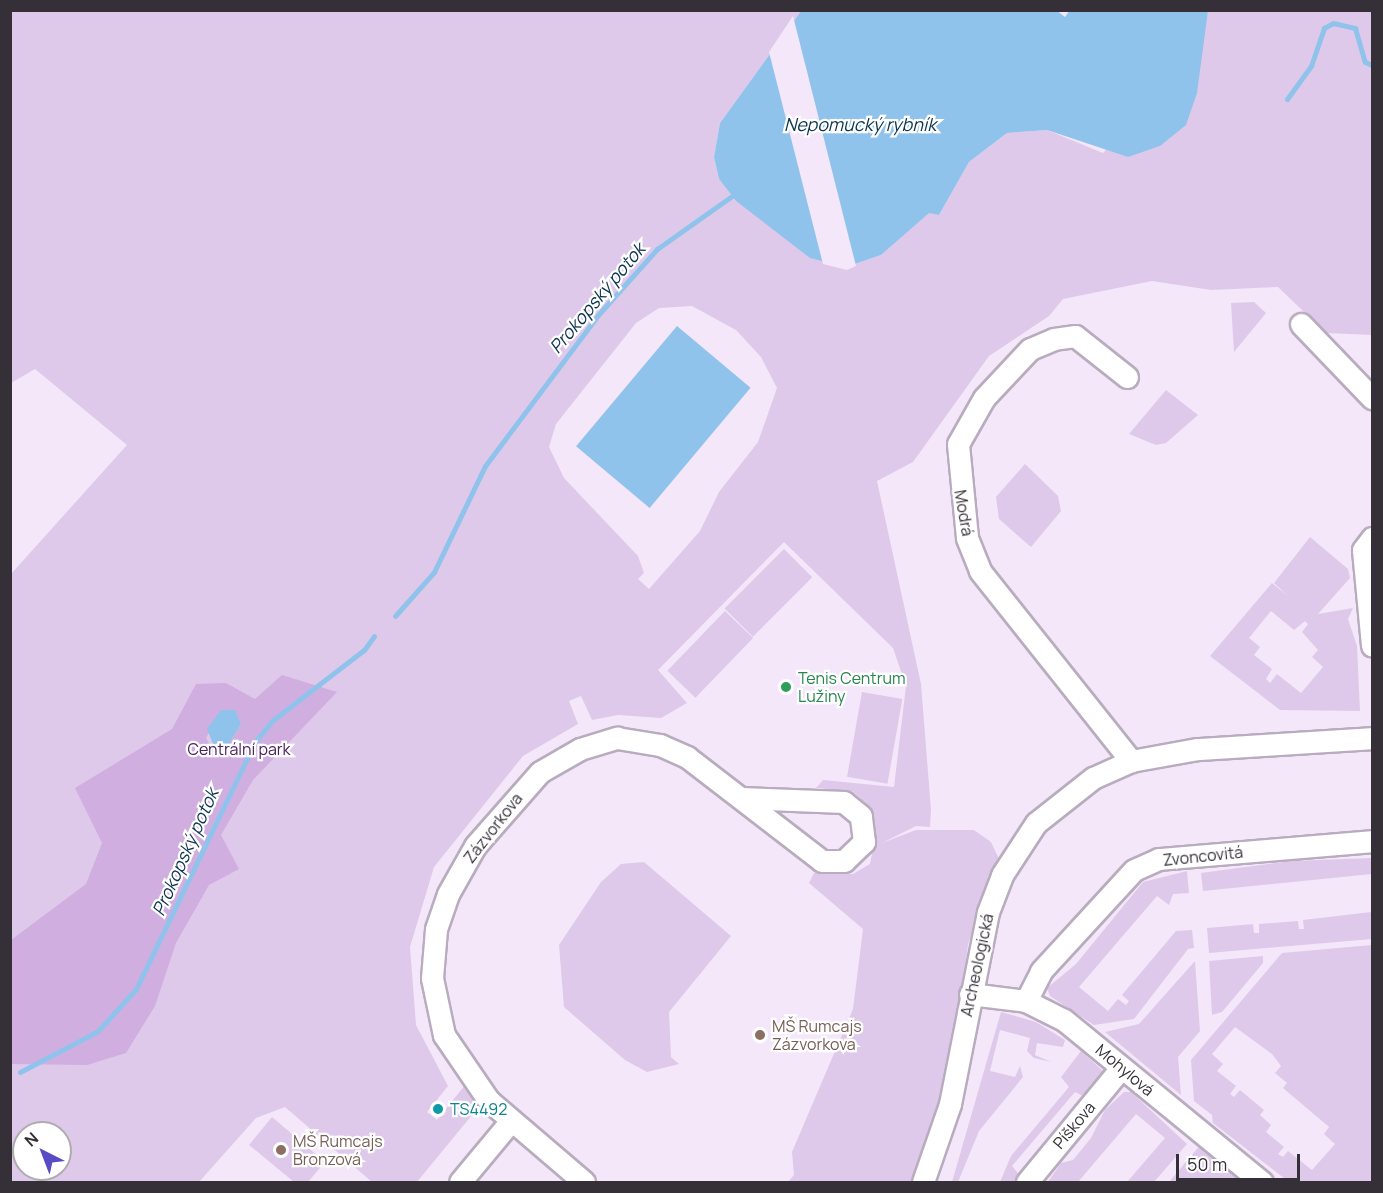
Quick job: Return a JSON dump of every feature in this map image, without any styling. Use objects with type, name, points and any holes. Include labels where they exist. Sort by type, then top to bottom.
[{"type":"street","points":[[1301,324],[1372,398]]},
{"type":"street","name":"Modrá","points":[[1127,377],[1075,336],[1054,339],[1030,349],[984,399],[958,444],[967,538],[980,571],[1131,761]]},
{"type":"street","points":[[1372,538],[1363,550],[1372,646]]},
{"type":"street","name":"Zázvorkova","points":[[584,1182],[510,1122],[453,1052],[433,991],[436,928],[448,894],[475,846],[540,772],[580,749],[617,738],[660,745],[687,757],[822,861],[844,861],[864,842],[861,816],[844,802],[741,798]]},
{"type":"street","name":"Archeologická","points":[[923,1182],[950,1104],[988,912],[1019,845],[1061,800],[1131,761],[1198,749],[1372,738]]},
{"type":"street","name":"Zvoncovitá","points":[[1026,1001],[1041,972],[1134,870],[1159,859],[1372,841]]},
{"type":"street","name":"Mohylová","points":[[970,994],[1026,1001],[1064,1020],[1262,1182]]},
{"type":"street","name":"Píškova","points":[[1027,1182],[1121,1068]]},
{"type":"street","points":[[460,1182],[510,1122]]},
{"type":"green space","name":"Centrální park","points":[[10,11],[801,11],[720,123],[714,157],[719,179],[736,201],[846,267],[881,255],[929,212],[939,215],[969,162],[1007,133],[1047,130],[1103,153],[1203,40],[1208,11],[1372,11],[1372,335],[1326,333],[1278,287],[1211,290],[1152,281],[1063,299],[1049,316],[989,356],[913,462],[877,481],[921,684],[931,810],[930,827],[916,826],[882,843],[916,830],[974,830],[991,842],[999,859],[968,944],[950,1104],[923,1182],[788,1182],[794,1175],[792,1152],[853,1009],[863,929],[809,883],[814,873],[853,874],[870,864],[876,833],[867,804],[852,791],[816,788],[823,780],[894,787],[906,686],[893,648],[784,542],[658,670],[687,703],[661,718],[618,715],[592,720],[581,696],[569,701],[578,724],[523,756],[434,867],[410,947],[416,1025],[448,1086],[427,1112],[437,1120],[465,1085],[481,1104],[417,1182],[372,1182],[285,1107],[256,1118],[199,1182],[11,1182],[11,574],[127,445],[35,369],[11,383]],"holes":[[[692,306],[736,330],[761,357],[777,388],[758,442],[719,492],[700,531],[649,589],[638,579],[644,573],[638,556],[564,478],[549,447],[556,424],[636,323],[659,308]]]},
{"type":"green space","points":[[1254,302],[1266,313],[1234,352],[1231,303]]},
{"type":"green space","points":[[1166,390],[1198,415],[1166,443],[1156,445],[1129,434]]},
{"type":"green space","points":[[1025,464],[1058,496],[1061,511],[1031,547],[999,519],[996,497]]},
{"type":"green space","points":[[1310,537],[1348,569],[1350,578],[1318,614],[1353,608],[1348,619],[1357,646],[1360,711],[1280,710],[1210,656],[1272,583],[1289,597],[1274,583]],"holes":[[[1271,611],[1294,630],[1305,621],[1308,624],[1302,632],[1318,650],[1312,657],[1323,667],[1301,693],[1277,674],[1270,683],[1266,679],[1272,669],[1254,655],[1260,647],[1249,638]]]},
{"type":"green space","points":[[784,549],[812,577],[753,637],[725,608]]},
{"type":"green space","points":[[725,611],[753,638],[695,698],[667,671]]},
{"type":"green space","points":[[282,675],[337,692],[253,780],[221,835],[239,869],[209,885],[176,943],[155,1006],[126,1053],[87,1065],[11,1064],[11,940],[86,884],[102,843],[75,788],[172,729],[196,684],[226,683],[255,699]],"holes":[[[221,710],[241,724],[227,747],[210,745],[206,738]]]},
{"type":"green space","points":[[862,692],[902,699],[887,784],[847,777]]},
{"type":"green space","points":[[1372,858],[1372,874],[1203,891],[1201,873],[1291,861]]},
{"type":"green space","points":[[644,862],[731,936],[669,1012],[671,1057],[679,1064],[647,1072],[625,1060],[564,1007],[559,945],[601,882],[621,864]]},
{"type":"green space","points":[[1187,871],[1189,893],[1173,894],[1169,905],[1157,896],[1079,987],[1108,1011],[1118,999],[1126,1005],[1129,1001],[1122,995],[1176,931],[1192,930],[1194,948],[1188,949],[1134,1019],[1094,1025],[1050,996],[1047,988],[1076,964],[1143,882]]},
{"type":"green space","points":[[1371,912],[1372,939],[1209,953],[1207,928],[1253,924],[1254,933],[1259,933],[1259,924],[1298,921],[1299,929],[1304,929],[1303,920]]},
{"type":"green space","points":[[1372,945],[1372,1182],[1289,1182],[1213,1123],[1212,1115],[1194,1101],[1191,1060],[1282,953]],"holes":[[[1235,1027],[1272,1054],[1281,1066],[1275,1073],[1287,1083],[1283,1088],[1329,1127],[1324,1134],[1335,1144],[1312,1170],[1288,1151],[1283,1157],[1278,1154],[1284,1147],[1266,1132],[1271,1125],[1260,1115],[1264,1110],[1240,1090],[1234,1097],[1230,1094],[1236,1086],[1217,1071],[1223,1064],[1212,1054]]]},
{"type":"green space","points":[[1263,956],[1263,963],[1222,1012],[1212,1015],[1209,961]]},
{"type":"green space","points":[[1195,961],[1200,1031],[1178,1057],[1181,1095],[1105,1032],[1139,1024]]},
{"type":"green space","points":[[1001,1012],[1036,1022],[1065,1040],[1063,1047],[1037,1043],[1035,1055],[1051,1062],[1034,1058],[1027,1051],[1030,1038],[1000,1030],[990,1071],[1015,1077],[1020,1066],[1023,1077],[979,1131],[958,1182],[952,1182]]},
{"type":"green space","points":[[1081,1051],[1103,1071],[1099,1084],[1087,1098],[1075,1092],[1012,1166],[1021,1177],[1017,1182],[1000,1182],[1011,1156],[1069,1087],[1061,1077]]},
{"type":"green space","points":[[1124,1092],[1131,1092],[1187,1144],[1154,1182],[1127,1182],[1165,1138],[1136,1114],[1078,1182],[1048,1182],[1061,1163],[1073,1160],[1091,1138],[1105,1110]]},
{"type":"green space","points":[[272,1117],[325,1162],[308,1182],[294,1182],[249,1145]]},
{"type":"green space","points":[[1202,1143],[1250,1182],[1169,1182]]},
{"type":"water","name":"Nepomucký rybník","points":[[1056,10],[1065,17],[1070,10],[1208,11],[1197,93],[1186,125],[1160,146],[1128,157],[1047,130],[1007,133],[969,162],[939,215],[929,213],[881,255],[846,267],[810,258],[736,201],[719,179],[714,157],[720,123],[801,11]]},
{"type":"water","points":[[677,326],[751,388],[650,508],[576,446]]},
{"type":"water","points":[[221,710],[235,710],[241,724],[227,747],[215,749],[207,729]]},
{"type":"pier","points":[[793,16],[856,266],[847,270],[823,264],[769,52]]},
{"type":"waterway","points":[[1287,99],[1311,66],[1324,28],[1333,23],[1355,28],[1365,62],[1372,65]]},
{"type":"waterway","name":"Prokopský potok","points":[[395,616],[434,572],[485,466],[598,315],[657,249],[736,193]]},
{"type":"waterway","name":"Prokopský potok","points":[[20,1072],[98,1031],[136,989],[255,742],[273,720],[364,650],[374,636]]},
{"type":"place","name":"Tenis Centrum Lužiny","points":[[786,687]]},
{"type":"place","name":"MŠ Rumcajs Zázvorkova","points":[[760,1035]]},
{"type":"place","name":"TS4492","points":[[438,1109]]},
{"type":"place","name":"MŠ Rumcajs Bronzová","points":[[281,1150]]}]
